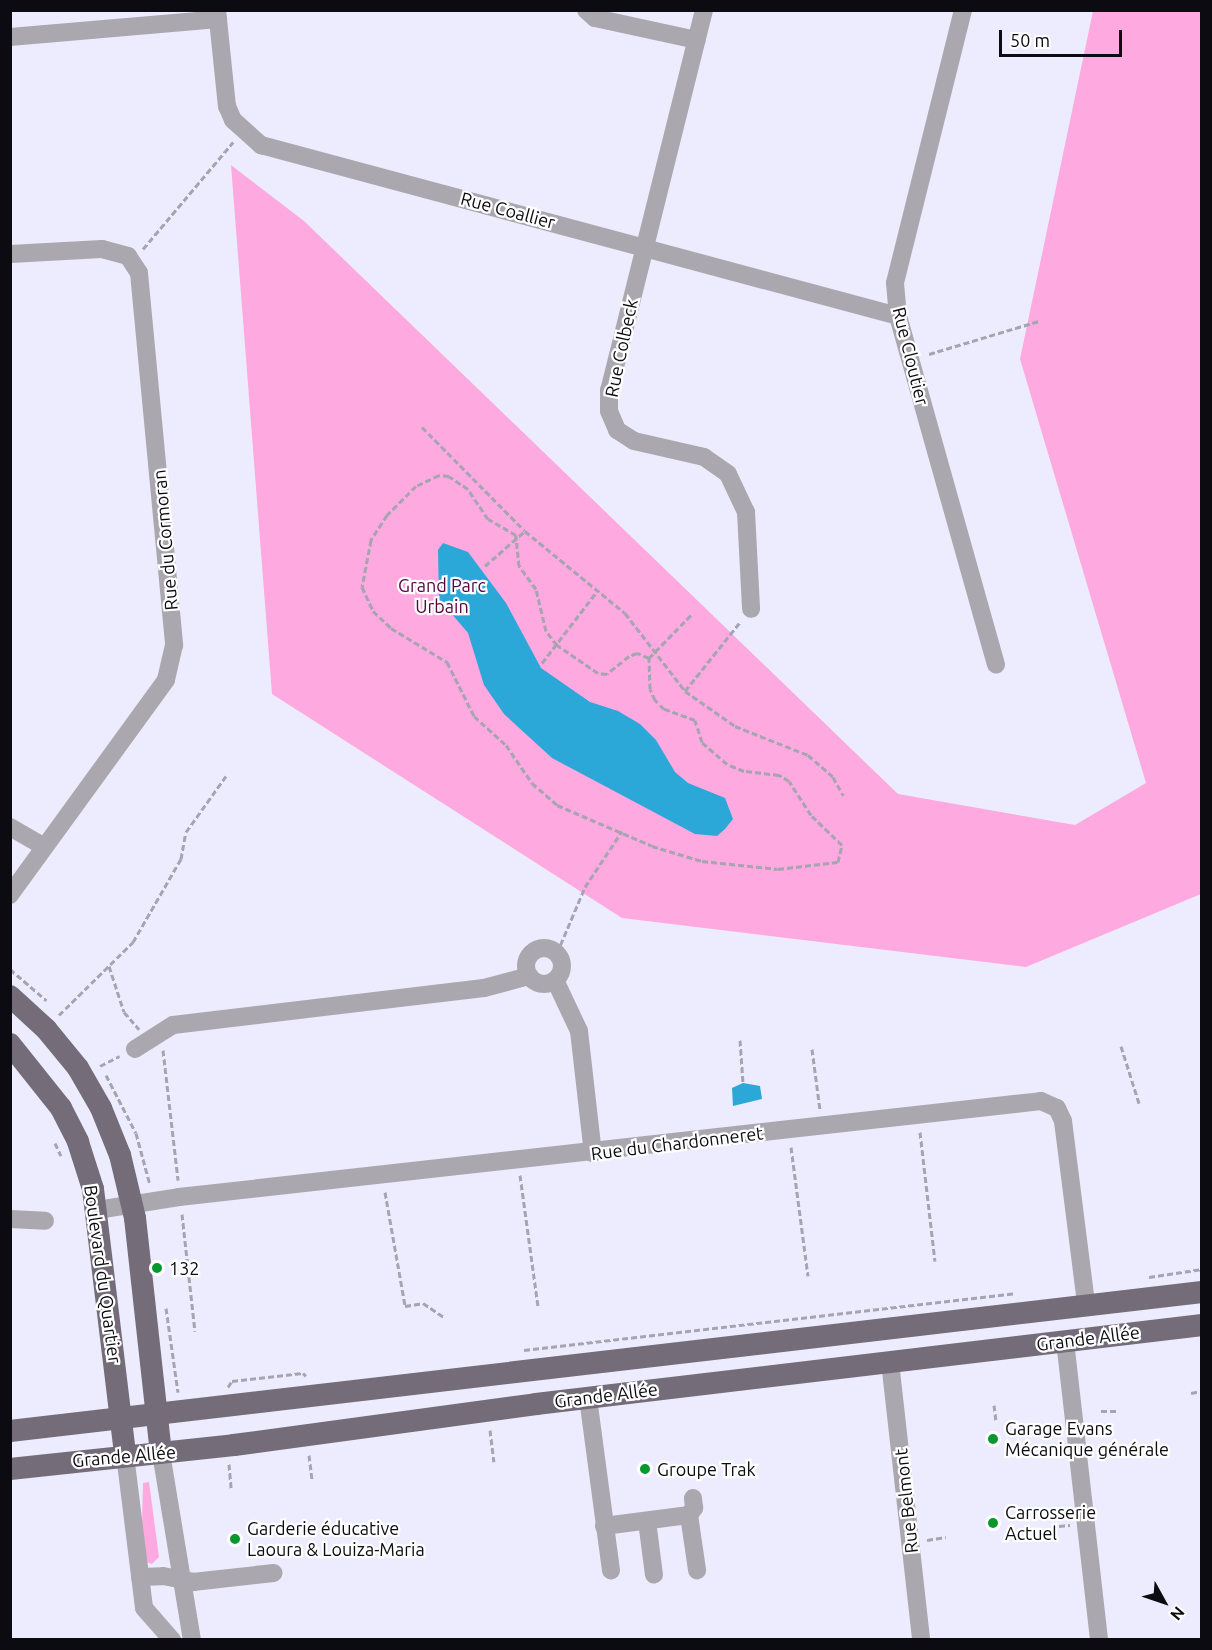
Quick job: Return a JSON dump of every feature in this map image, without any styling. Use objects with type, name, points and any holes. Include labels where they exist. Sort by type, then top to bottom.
[{"type":"main road","name":"Boulevard du Quartier","points":[[10,996],[58,1043],[90,1088],[114,1139],[132,1204],[161,1453]]},
{"type":"main road","name":"Boulevard du Quartier","points":[[10,1044],[48,1088],[68,1121],[84,1160],[97,1210],[126,1455]]},
{"type":"main road","name":"Grande Allée","points":[[10,1431],[1202,1292]]},
{"type":"main road","name":"Grande Allée","points":[[10,1468],[161,1453],[588,1398],[1202,1325]]},
{"type":"street","points":[[586,10],[595,18],[697,40]]},
{"type":"street","name":"Rue Colbeck","points":[[704,10],[609,390],[609,411],[617,430],[634,441],[704,457],[728,474],[746,512],[751,609]]},
{"type":"street","name":"Rue Cloutier","points":[[963,10],[895,283],[898,316],[996,664]]},
{"type":"street","points":[[10,37],[218,15]]},
{"type":"street","name":"Rue Coallier","points":[[218,15],[227,106],[243,131],[261,145],[898,316]]},
{"type":"street","points":[[10,254],[102,249],[128,256],[132,262]]},
{"type":"street","name":"Rue du Cormoran","points":[[10,895],[166,680],[172,665],[174,645],[167,542],[153,393],[139,273],[132,262]]},
{"type":"street","points":[[10,827],[44,847]]},
{"type":"street","points":[[548,948],[557,952],[562,966],[555,980],[541,984],[529,976],[526,962],[534,950],[548,948]]},
{"type":"street","points":[[148,1039],[234,1015],[484,988],[529,976]]},
{"type":"street","points":[[555,980],[579,1031],[593,1153]]},
{"type":"street","name":"Rue du Chardonneret","points":[[97,1210],[179,1197],[518,1162],[1041,1101],[1057,1108],[1063,1121],[1086,1304]]},
{"type":"street","points":[[10,1219],[45,1221]]},
{"type":"street","points":[[1065,1341],[1099,1640]]},
{"type":"street","name":"Rue Belmont","points":[[890,1362],[921,1640]]},
{"type":"street","points":[[588,1398],[611,1570]]},
{"type":"street","points":[[161,1453],[180,1580],[192,1640]]},
{"type":"street","points":[[126,1455],[140,1577],[147,1614],[172,1640]]},
{"type":"street","points":[[604,1526],[647,1521],[691,1506],[697,1570]]},
{"type":"street","points":[[647,1521],[654,1575]]},
{"type":"street","points":[[140,1577],[193,1582],[273,1573]]},
{"type":"path","points":[[132,262],[243,131]]},
{"type":"path","points":[[929,354],[1039,321]]},
{"type":"path","points":[[422,427],[525,531],[633,620],[685,691],[735,726],[808,755],[833,777],[843,795]]},
{"type":"path","points":[[649,658],[637,653],[629,656],[607,674],[598,673],[557,645],[546,630],[536,589],[519,566],[516,541],[511,530],[483,515],[468,489],[449,476],[439,475],[416,486],[379,526],[366,552],[362,587],[373,611],[391,628],[447,662],[471,711],[506,746],[544,795],[568,812],[622,831],[652,846],[702,861],[778,869],[833,864],[842,859],[843,852],[839,839],[811,815],[789,781],[779,775],[727,764],[702,742],[695,720],[659,705],[650,689],[649,658],[692,614]]},
{"type":"path","points":[[485,566],[525,531]]},
{"type":"path","points":[[542,663],[598,590]]},
{"type":"path","points":[[685,691],[751,609]]},
{"type":"path","points":[[59,1015],[133,942],[181,859],[186,832],[226,776]]},
{"type":"path","points":[[557,952],[585,887],[622,831]]},
{"type":"path","points":[[109,966],[124,1012],[148,1039],[179,1197],[195,1331]]},
{"type":"path","points":[[100,1066],[148,1039]]},
{"type":"path","points":[[740,1040],[743,1083]]},
{"type":"path","points":[[1121,1046],[1139,1103]]},
{"type":"path","points":[[812,1048],[822,1127]]},
{"type":"path","points":[[918,1116],[934,1261]]},
{"type":"path","points":[[789,1131],[808,1276]]},
{"type":"path","points":[[54,1141],[64,1165]]},
{"type":"path","points":[[518,1162],[538,1306]]},
{"type":"path","points":[[382,1176],[405,1306],[423,1303],[444,1317]]},
{"type":"path","points":[[515,1351],[1024,1292]]},
{"type":"path","points":[[166,1306],[178,1392]]},
{"type":"path","points":[[232,1381],[303,1372],[307,1377],[317,1376]]},
{"type":"path","points":[[1191,1393],[1202,1391]]},
{"type":"path","points":[[994,1405],[996,1421]]},
{"type":"path","points":[[1101,1411],[1118,1411]]},
{"type":"path","points":[[490,1430],[494,1462]]},
{"type":"path","points":[[308,1451],[312,1480]]},
{"type":"path","points":[[228,1461],[231,1489]]},
{"type":"green space","name":"Grand Parc Urbain","points":[[1093,11],[1201,11],[1201,894],[1026,967],[622,918],[272,694],[231,165],[304,221],[898,794],[1075,825],[1146,783],[1020,359]]},
{"type":"green space","points":[[149,1482],[159,1557],[152,1564],[146,1562],[142,1524],[143,1483]]},
{"type":"water","points":[[443,543],[468,552],[506,603],[541,668],[590,702],[618,711],[640,724],[656,740],[675,772],[688,783],[725,798],[733,819],[725,829],[717,836],[695,834],[552,758],[504,714],[484,685],[468,633],[439,599],[438,550]]},
{"type":"water","points":[[743,1083],[760,1086],[762,1099],[733,1106],[732,1088]]},
{"type":"place","name":"132","points":[[157,1268]]},
{"type":"place","name":"Garage Evans Mécanique générale","points":[[993,1439]]},
{"type":"place","name":"Groupe Trak","points":[[645,1469]]},
{"type":"place","name":"Carrosserie Actuel","points":[[993,1523]]},
{"type":"place","name":"Garderie éducative Laoura & Louiza-Maria","points":[[235,1539]]}]
